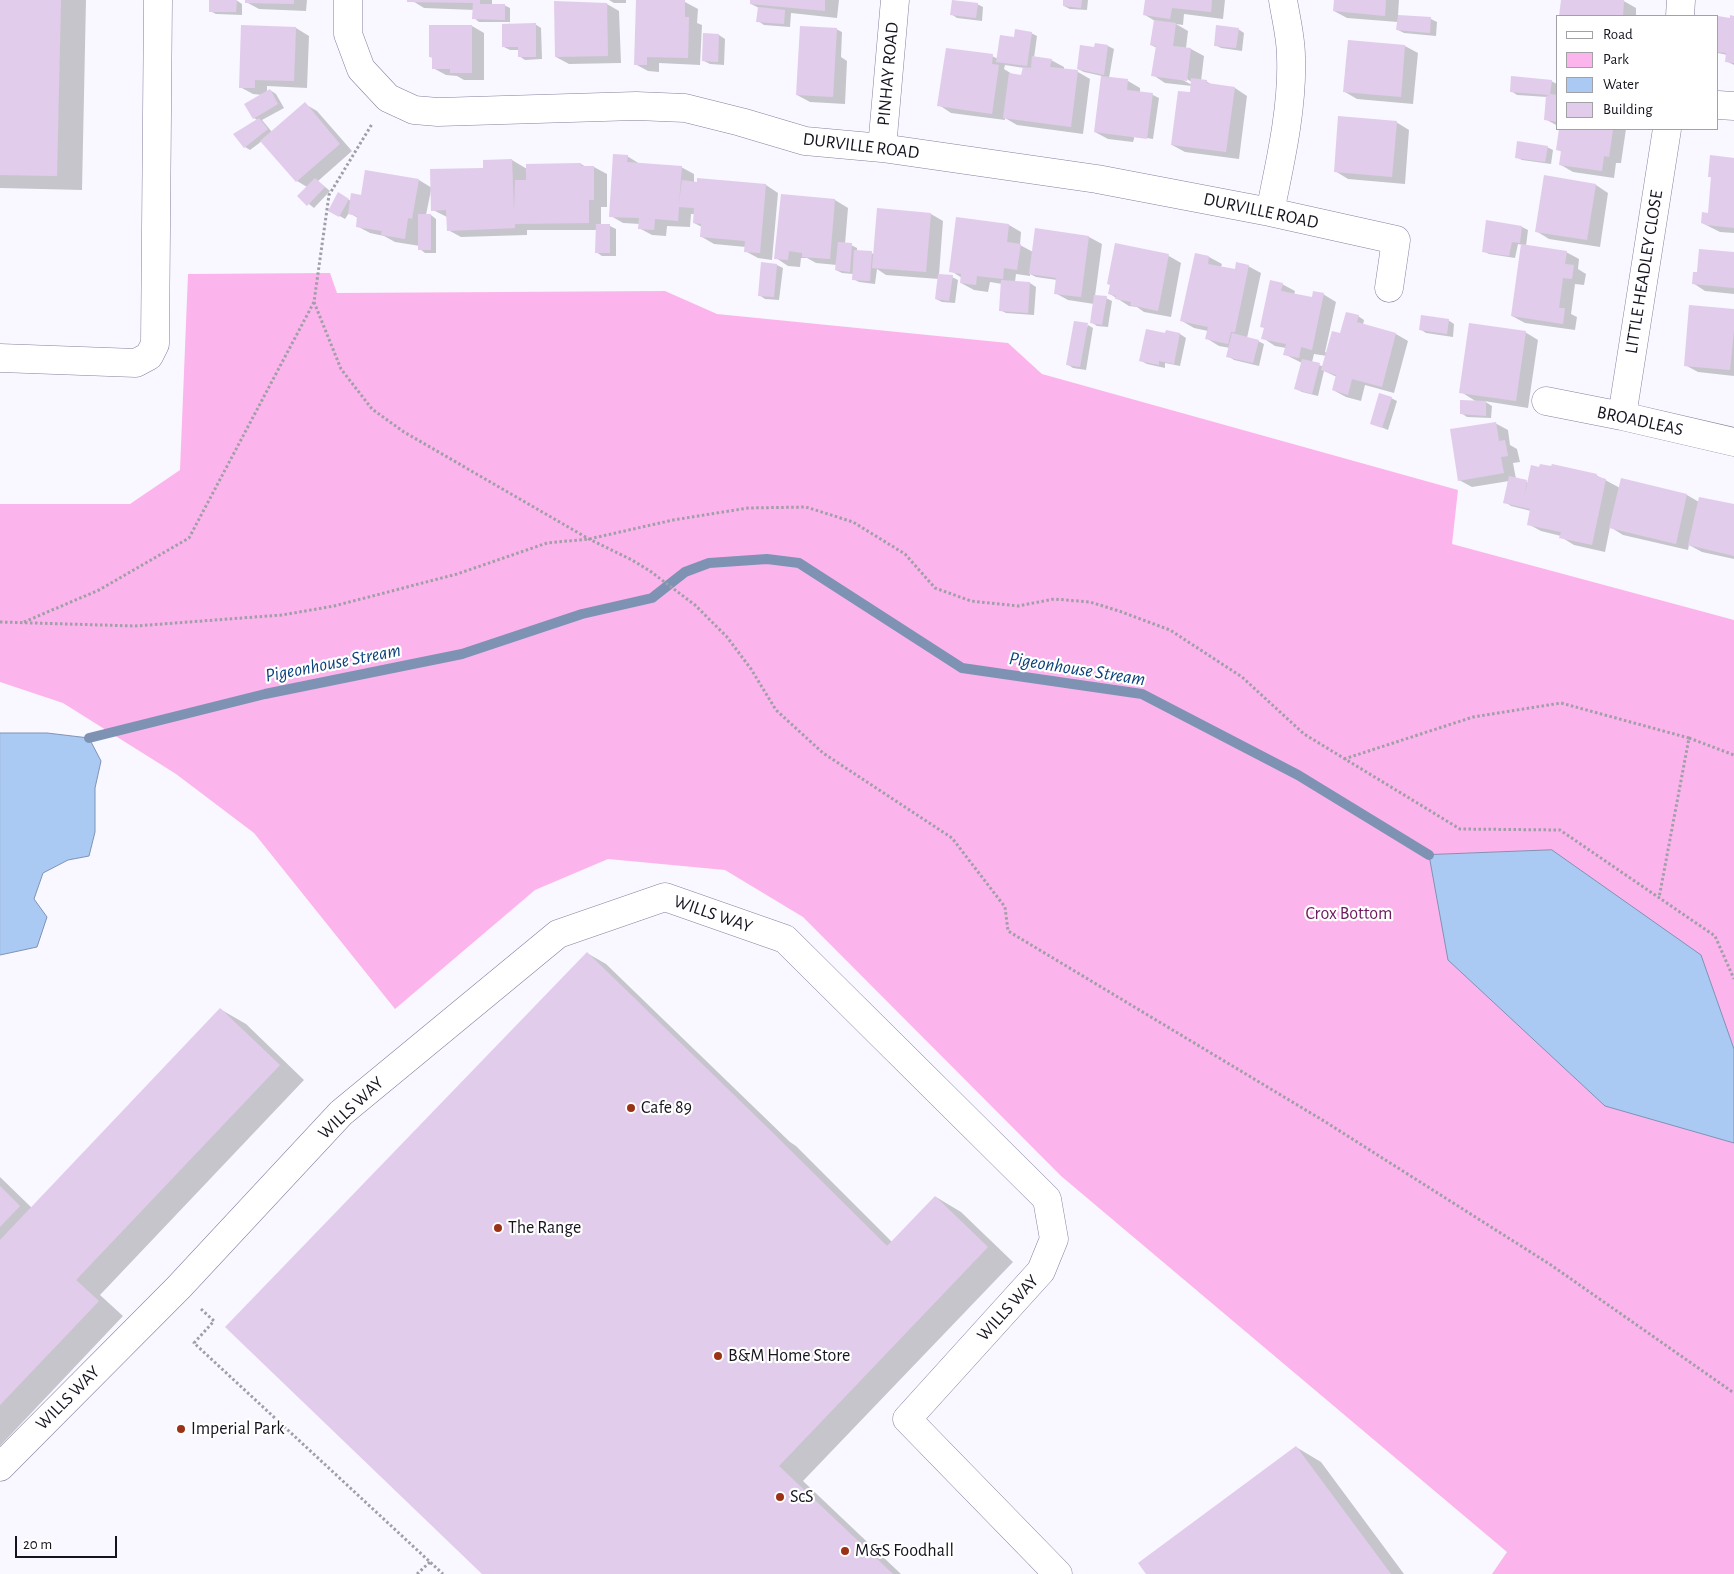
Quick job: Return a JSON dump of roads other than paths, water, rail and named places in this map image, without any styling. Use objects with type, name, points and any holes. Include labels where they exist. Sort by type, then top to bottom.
[{"type":"street","points":[[0,358],[136,362],[149,356],[155,344],[158,0]]},
{"type":"street","name":"DURVILLE ROAD","points":[[348,0],[348,34],[361,69],[388,98],[414,110],[438,112],[636,106],[685,108],[805,140],[882,148],[1097,179],[1270,212],[1396,240],[1389,288]]},
{"type":"street","name":"PINHAY ROAD","points":[[882,148],[895,0]]},
{"type":"street","points":[[1270,212],[1280,164],[1291,85],[1291,55],[1283,0]]},
{"type":"street","points":[[1680,15],[1681,0]]},
{"type":"street","points":[[1719,104],[1734,106]]},
{"type":"street","name":"LITTLE HEADLEY CLOSE","points":[[1622,416],[1667,130]]},
{"type":"street","name":"BROADLEAS","points":[[1546,401],[1622,416],[1734,442]]},
{"type":"street","name":"WILLS WAY","points":[[0,1467],[179,1288],[341,1113],[558,934],[665,897],[785,939],[1047,1199],[1054,1239],[1041,1271],[907,1419],[1058,1574]]},
{"type":"water","points":[[0,733],[47,733],[89,738],[101,761],[95,788],[95,832],[89,856],[68,860],[43,873],[34,899],[47,917],[37,947],[0,955]]},
{"type":"water","points":[[1552,850],[1701,955],[1734,1049],[1734,1143],[1605,1106],[1448,960],[1429,855]]},
{"type":"waterway","name":"Pigeonhouse Stream","points":[[89,738],[265,694],[462,654],[582,614],[652,598],[685,572],[709,563],[767,559],[799,563],[962,668],[1142,694],[1298,775],[1429,855]]},
{"type":"place","name":"Cafe 89","points":[[631,1108]]},
{"type":"place","name":"The Range","points":[[498,1228]]},
{"type":"place","name":"B&M Home Store","points":[[718,1356]]},
{"type":"place","name":"Imperial Park","points":[[181,1429]]},
{"type":"place","name":"ScS","points":[[780,1497]]},
{"type":"place","name":"M&S Foodhall","points":[[845,1551]]},
{"type":"park label","name":"Crox Bottom","points":[[1349,914]]}]
